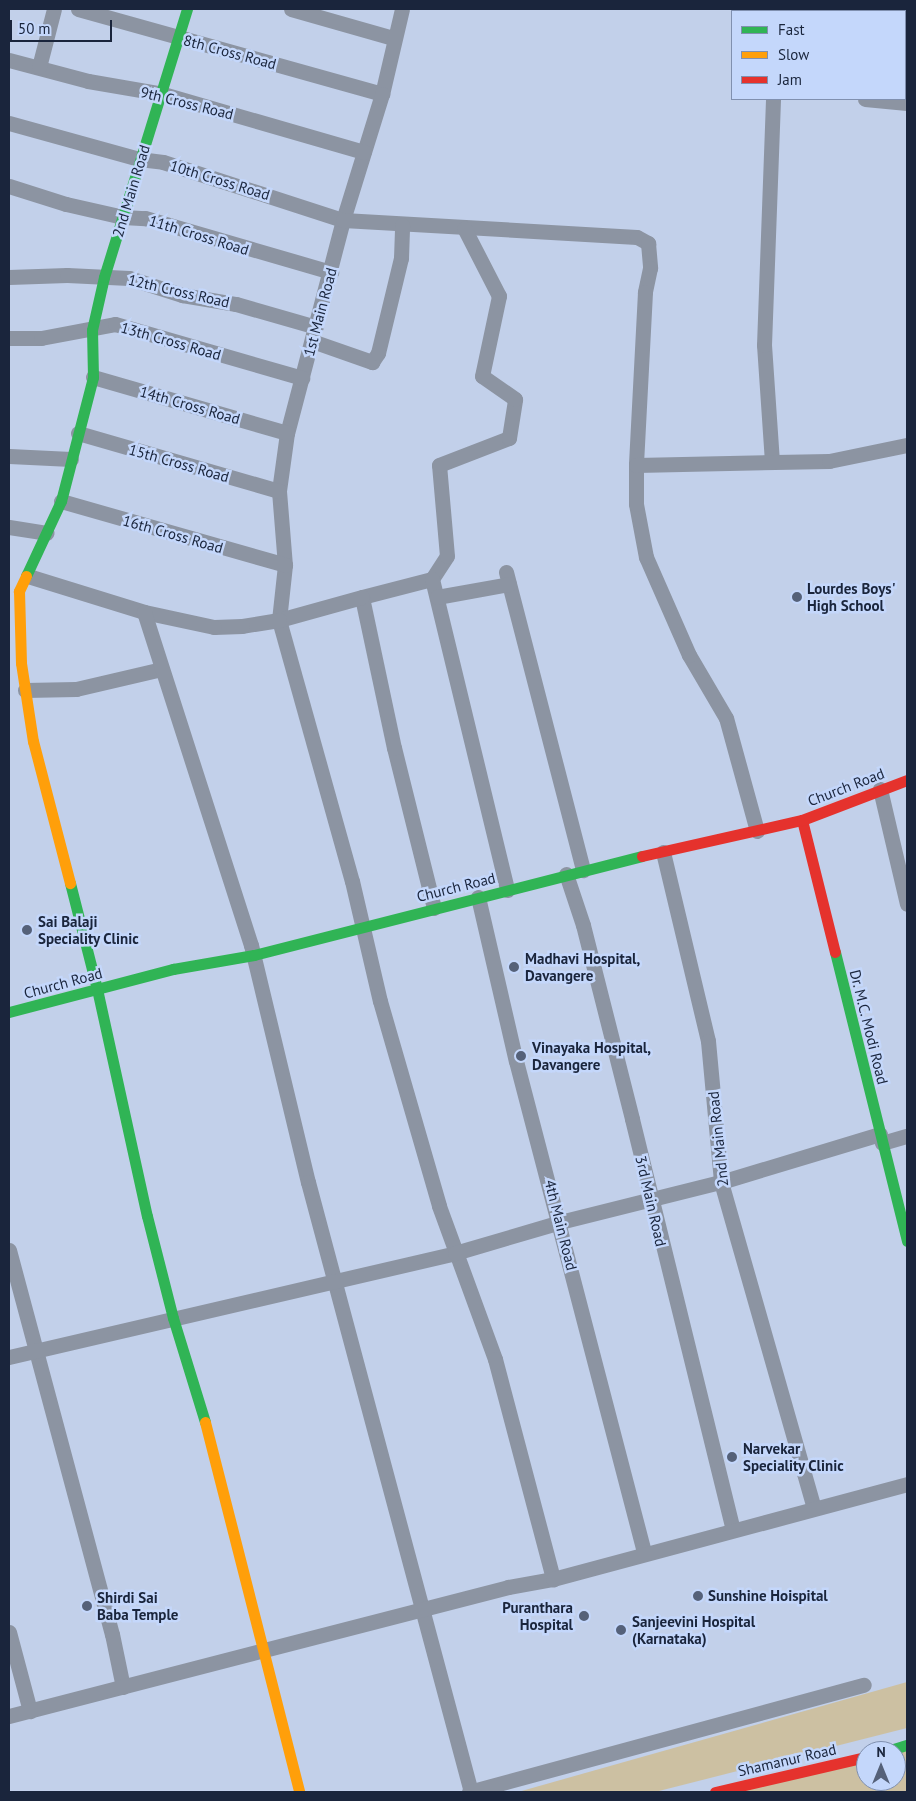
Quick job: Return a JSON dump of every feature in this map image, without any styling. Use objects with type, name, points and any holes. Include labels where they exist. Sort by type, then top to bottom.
[{"type":"street","points":[[39,67],[54,9]]},
{"type":"street","name":"8th Cross Road","points":[[78,9],[179,39],[382,94]]},
{"type":"street","name":"2nd Main Road","points":[[14,591],[28,576],[61,502],[93,377],[92,330],[104,277],[140,159],[163,94],[187,9]]},
{"type":"street","points":[[291,9],[393,38]]},
{"type":"street","name":"1st Main Road","points":[[279,620],[285,565],[279,491],[287,433],[331,272],[343,220],[382,94],[393,38],[402,9]]},
{"type":"street","name":"9th Cross Road","points":[[9,60],[88,81],[163,94],[364,152]]},
{"type":"street","points":[[772,462],[764,344],[773,100]]},
{"type":"street","points":[[876,100],[907,103]]},
{"type":"street","name":"10th Cross Road","points":[[9,123],[140,159],[163,162],[343,220],[402,225],[637,237],[648,242],[650,268],[645,292],[636,465]]},
{"type":"street","name":"11th Cross Road","points":[[9,186],[66,204],[123,216],[145,218],[331,272]]},
{"type":"street","name":"12th Cross Road","points":[[9,277],[129,278],[182,295],[236,304],[314,334],[372,362],[378,353],[401,258],[402,225]]},
{"type":"street","points":[[28,576],[144,612],[214,627],[279,620],[432,579],[447,556],[439,465],[510,438],[514,399],[482,376],[499,296],[464,228]]},
{"type":"street","name":"13th Cross Road","points":[[9,338],[92,330],[116,324],[302,378]]},
{"type":"street","name":"14th Cross Road","points":[[93,377],[287,433]]},
{"type":"street","name":"15th Cross Road","points":[[78,433],[279,491]]},
{"type":"street","points":[[757,830],[726,718],[689,655],[646,557],[636,504],[636,465],[830,461],[907,445]]},
{"type":"street","points":[[9,456],[71,459]]},
{"type":"street","name":"16th Cross Road","points":[[61,502],[285,565]]},
{"type":"street","points":[[9,527],[47,533]]},
{"type":"street","points":[[437,597],[507,578],[583,870]]},
{"type":"street","points":[[432,579],[507,890]]},
{"type":"street","points":[[14,591],[21,663],[33,740],[97,989],[173,1318],[215,1455],[262,1653],[299,1792]]},
{"type":"street","points":[[362,597],[394,748],[434,908]]},
{"type":"street","points":[[144,612],[254,955],[308,1182],[337,1280],[420,1610],[470,1792],[864,1685]]},
{"type":"street","points":[[279,620],[362,924],[380,1001],[455,1252],[495,1359],[553,1579]]},
{"type":"street","points":[[9,674],[21,663]]},
{"type":"street","points":[[25,690],[76,689],[162,669]]},
{"type":"street","name":"Church Road","points":[[9,1012],[173,969],[254,955],[362,924],[478,898],[566,874],[802,820],[843,806],[880,789],[907,780]]},
{"type":"street","points":[[880,789],[907,904]]},
{"type":"street","name":"Dr. M.C. Modi Road","points":[[802,820],[907,1237]]},
{"type":"street","name":"2nd Main Road","points":[[663,852],[708,1041],[721,1182],[814,1508]]},
{"type":"street","name":"3rd Main Road","points":[[566,874],[583,925],[733,1529]]},
{"type":"street","name":"4th Main Road","points":[[478,898],[516,1061],[560,1222],[644,1552]]},
{"type":"street","points":[[9,1357],[455,1252],[650,1198],[721,1182],[881,1139],[907,1136]]},
{"type":"street","points":[[9,1250],[112,1634],[122,1687]]},
{"type":"street","points":[[9,1716],[262,1653],[420,1610],[553,1579],[644,1552],[907,1484]]},
{"type":"street","points":[[9,1632],[30,1711]]},
{"type":"street","name":"Shamanur Road","points":[[715,1792],[856,1759]]},
{"type":"shaded area","points":[[907,1682],[907,1728],[655,1792],[518,1792]]},
{"type":"shaded area","points":[[906,1746],[907,1792],[723,1792],[856,1759],[856,1791],[906,1791]]},
{"type":"traffic: fast","points":[[26,576],[61,501],[93,377],[92,330],[104,277],[187,9]]},
{"type":"traffic: fast","points":[[9,1012],[173,969],[254,955],[642,856]]},
{"type":"traffic: fast","points":[[70,883],[97,989],[147,1216],[173,1318],[205,1422]]},
{"type":"traffic: fast","points":[[835,952],[907,1241]]},
{"type":"traffic: slow","points":[[26,576],[19,591],[21,663],[33,741],[70,883]]},
{"type":"traffic: slow","points":[[205,1422],[299,1792]]},
{"type":"traffic: jam","points":[[642,856],[802,820],[907,780]]},
{"type":"traffic: jam","points":[[802,820],[835,952]]},
{"type":"traffic: jam","points":[[715,1792],[856,1759]]},
{"type":"place","name":"Lourdes Boys' High School","points":[[797,597]]},
{"type":"place","name":"Sai Balaji Speciality Clinic","points":[[27,930]]},
{"type":"place","name":"Madhavi Hospital, Davangere","points":[[514,967]]},
{"type":"place","name":"Vinayaka Hospital, Davangere","points":[[521,1056]]},
{"type":"place","name":"Narvekar Speciality Clinic","points":[[732,1457]]},
{"type":"place","name":"Sunshine Hoispital","points":[[698,1596]]},
{"type":"place","name":"Shirdi Sai Baba Temple","points":[[87,1606]]},
{"type":"place","name":"Puranthara Hospital","points":[[584,1616]]},
{"type":"place","name":"Sanjeevini Hospital (Karnataka)","points":[[621,1630]]}]
